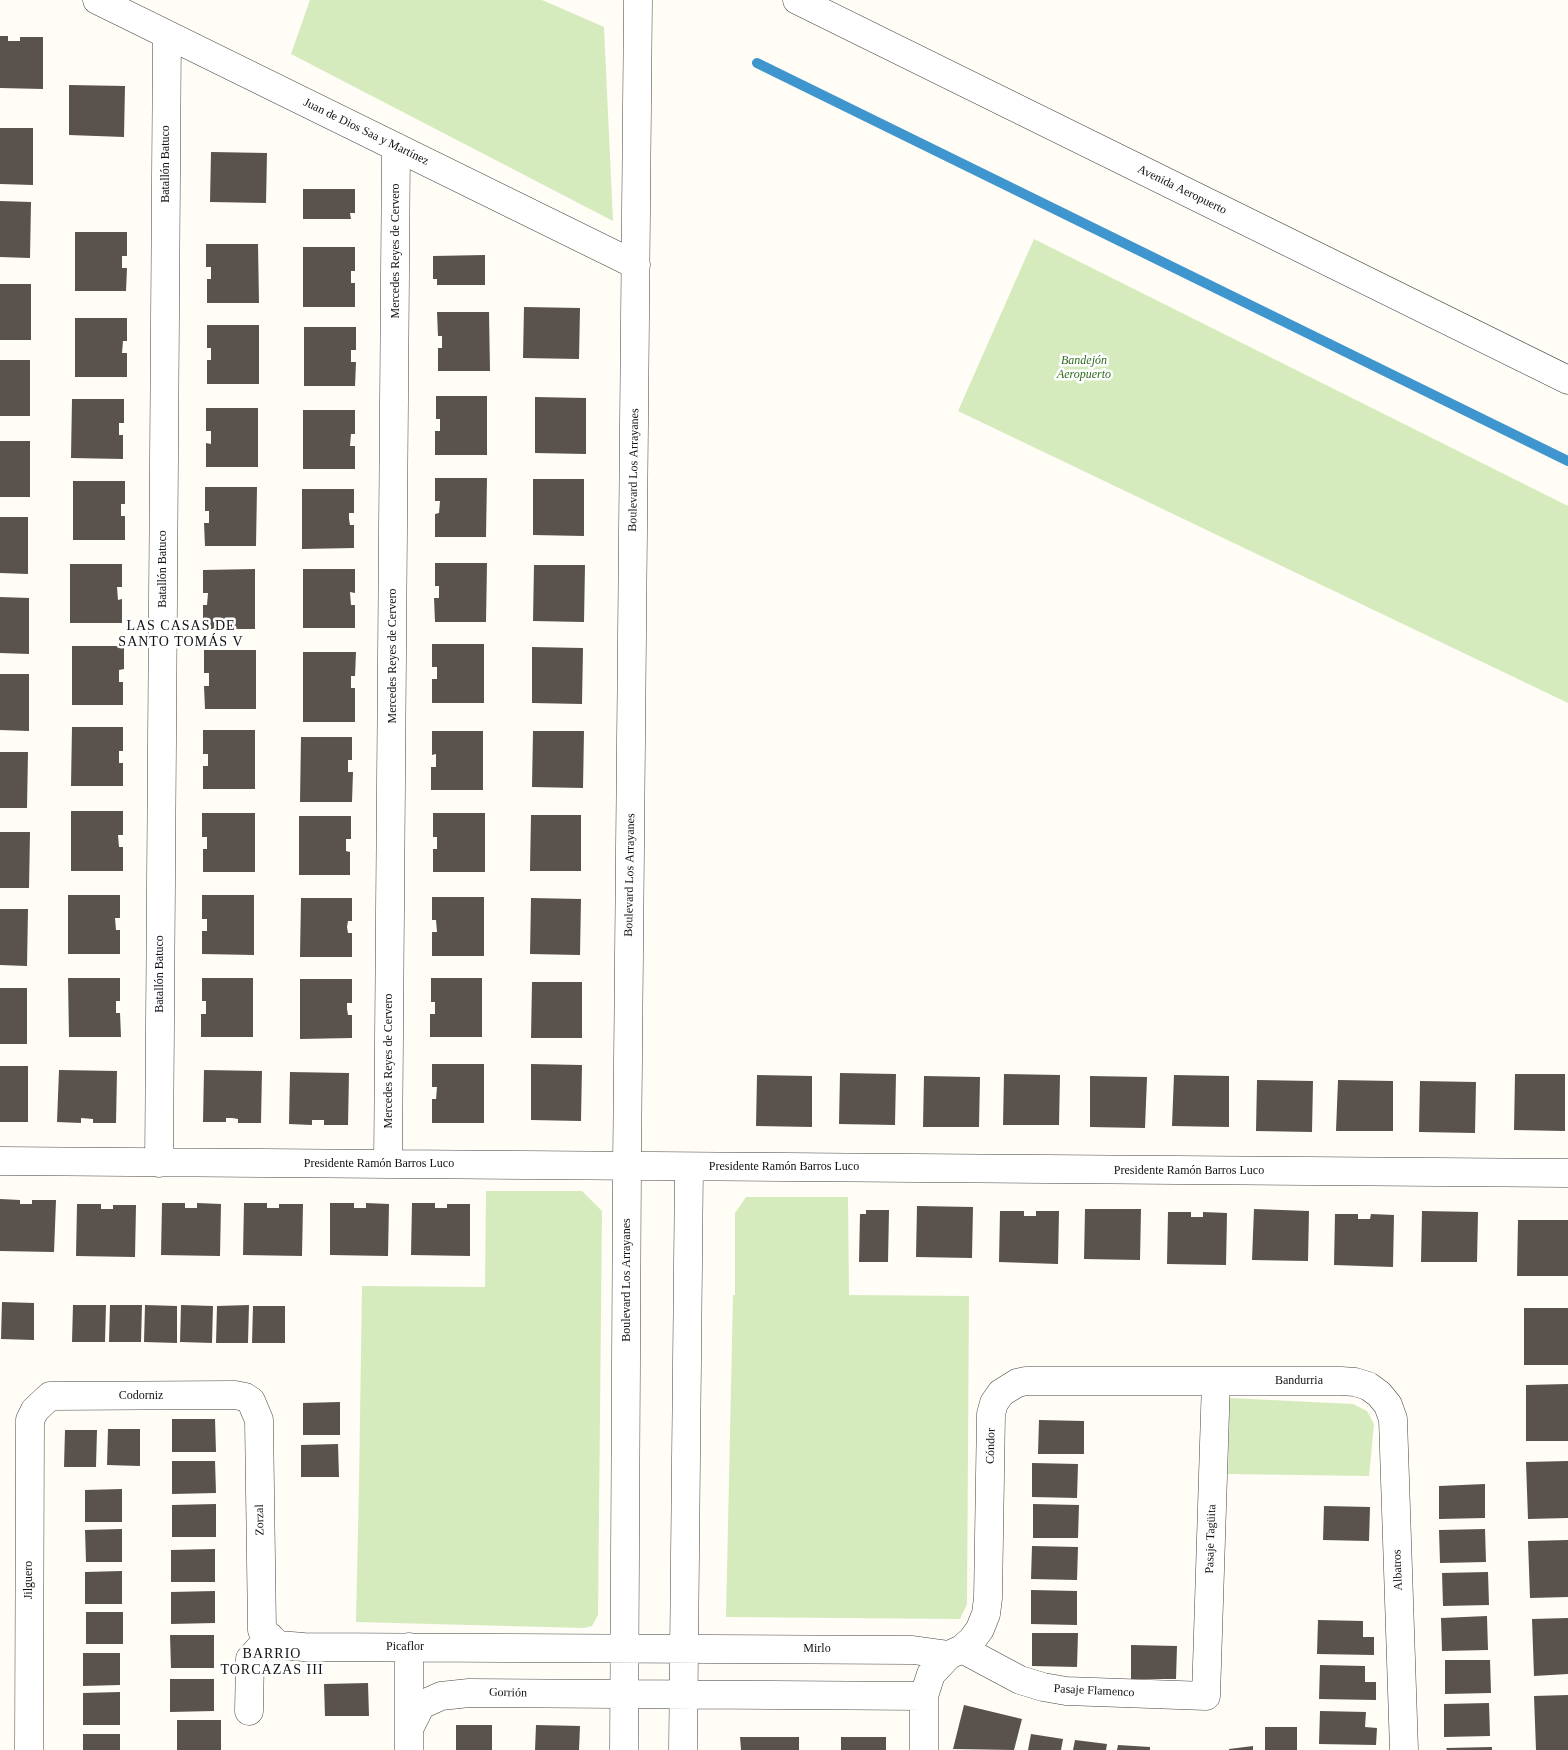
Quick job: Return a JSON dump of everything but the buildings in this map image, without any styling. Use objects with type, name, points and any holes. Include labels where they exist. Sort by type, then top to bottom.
[{"type":"street","name":"Juan de Dios Saa y Martínez","points":[[97,0],[636,265]]},
{"type":"street","name":"Boulevard Los Arrayanes","points":[[624,1750],[627,1166],[638,0]]},
{"type":"street","name":"Avenida Aeropuerto","points":[[797,0],[1568,380]]},
{"type":"street","name":"Batallón Batuco","points":[[159,1163],[167,35]]},
{"type":"street","name":"Mercedes Reyes de Cervero","points":[[388,1164],[396,147]]},
{"type":"street","name":"Presidente Ramón Barros Luco","points":[[0,1162],[1568,1173]]},
{"type":"street","points":[[683,1750],[689,1167]]},
{"type":"street","name":"Cóndor","points":[[924,1750],[924,1696],[931,1674],[955,1652],[972,1640],[980,1629],[986,1614],[988,1598],[991,1414],[994,1403],[1001,1393],[1017,1383],[1026,1381],[1216,1381]]},
{"type":"street","name":"Bandurria","points":[[1216,1381],[1355,1382],[1368,1386],[1379,1394]]},
{"type":"street","name":"Pasaje Tagüita","points":[[1206,1696],[1216,1381]]},
{"type":"street","name":"Albatros","points":[[1379,1394],[1388,1406],[1393,1419],[1404,1750]]},
{"type":"street","name":"Codorniz","points":[[35,1410],[50,1396],[235,1395],[245,1397],[251,1401]]},
{"type":"street","name":"Zorzal","points":[[251,1401],[259,1420],[262,1630],[270,1637]]},
{"type":"street","name":"Jilguero","points":[[29,1750],[30,1420],[35,1410]]},
{"type":"street","points":[[249,1711],[250,1659],[270,1637]]},
{"type":"street","name":"Picaflor","points":[[270,1637],[278,1645],[304,1647],[685,1649]]},
{"type":"street","name":"Gorrión","points":[[409,1647],[409,1740]]},
{"type":"street","name":"Mirlo","points":[[685,1649],[912,1650],[955,1652]]},
{"type":"street","name":"Pasaje Flamenco","points":[[955,1652],[1020,1680],[1043,1687],[1066,1691],[1206,1696]]},
{"type":"street","name":"Gorrión","points":[[409,1740],[422,1705],[441,1696],[469,1693],[684,1695]]},
{"type":"street","points":[[684,1695],[924,1696]]},
{"type":"green space","points":[[310,0],[542,0],[604,27],[613,221],[291,54]]},
{"type":"green space","name":"Bandejón Aeropuerto","points":[[1034,239],[1568,506],[1568,703],[958,411]]},
{"type":"green space","points":[[486,1191],[582,1191],[602,1211],[598,1615],[592,1626],[584,1628],[356,1622],[362,1286],[485,1287]]},
{"type":"green space","points":[[746,1197],[848,1197],[849,1295],[969,1296],[967,1604],[960,1619],[726,1617],[733,1295],[735,1295],[735,1213]]},
{"type":"green space","points":[[1230,1398],[1353,1404],[1367,1411],[1374,1424],[1369,1476],[1228,1474]]},
{"type":"waterway","points":[[757,63],[1568,461]]},
{"type":"district","name":"LAS CASAS DE SANTO TOMÁS V","points":[[181,634]]},
{"type":"district","name":"BARRIO TORCAZAS III","points":[[272,1662]]}]
